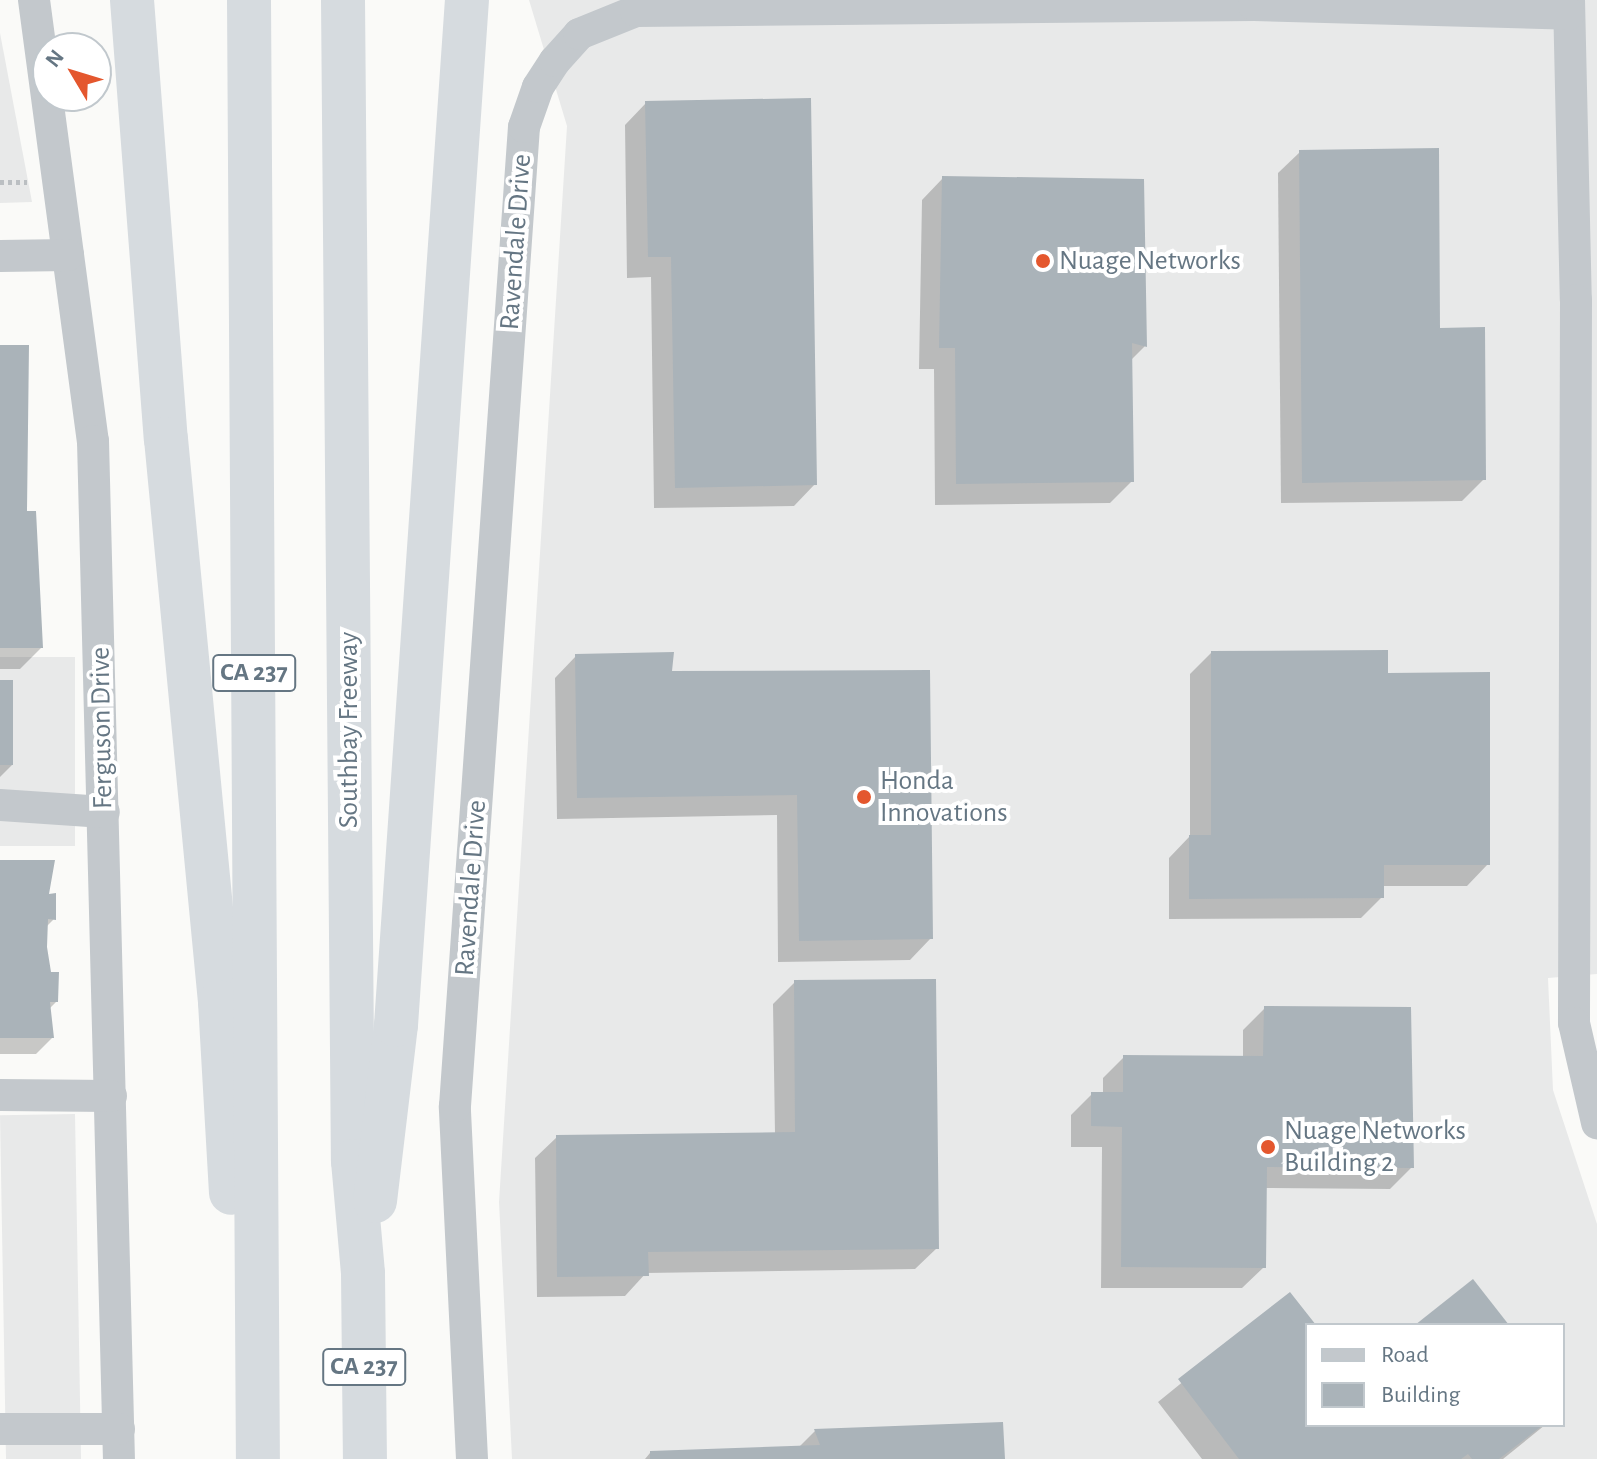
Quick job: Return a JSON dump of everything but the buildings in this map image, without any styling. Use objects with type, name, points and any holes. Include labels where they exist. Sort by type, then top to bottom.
[{"type":"highway","points":[[132,0],[164,423],[220,1002],[231,1191],[256,1345]]},
{"type":"highway","name":"CA 237","points":[[249,0],[258,1459]]},
{"type":"highway","name":"Southbay Freeway","points":[[343,0],[353,1161],[363,1274],[365,1459]]},
{"type":"highway","points":[[363,1274],[396,1025],[467,0]]},
{"type":"street","name":"Ferguson Drive","points":[[34,0],[93,441],[119,1444]]},
{"type":"street","name":"Ravendale Drive","points":[[472,1459],[455,1106],[524,127],[538,87],[555,61],[579,34],[636,11],[1254,5],[1569,7]]},
{"type":"street","points":[[1569,7],[1576,300],[1574,1023],[1589,1056],[1597,1123]]},
{"type":"street","points":[[0,256],[68,255]]},
{"type":"street","points":[[0,805],[104,812]]},
{"type":"street","points":[[0,1095],[111,1096]]},
{"type":"street","points":[[0,1429],[119,1444]]},
{"type":"shaded area","points":[[529,0],[1597,0],[1597,974],[1548,978],[1553,1090],[1597,1224],[1597,1459],[512,1459],[499,1202],[567,126]]},
{"type":"shaded area","points":[[0,33],[32,202],[0,203]]},
{"type":"shaded area","points":[[0,657],[75,657],[75,846],[0,846]]},
{"type":"shaded area","points":[[75,1114],[81,1459],[6,1459],[0,1115]]},
{"type":"place","name":"Nuage Networks","points":[[1043,261]]},
{"type":"place","name":"Honda Innovations","points":[[864,797]]},
{"type":"place","name":"Nuage Networks Building 2","points":[[1268,1147]]}]
